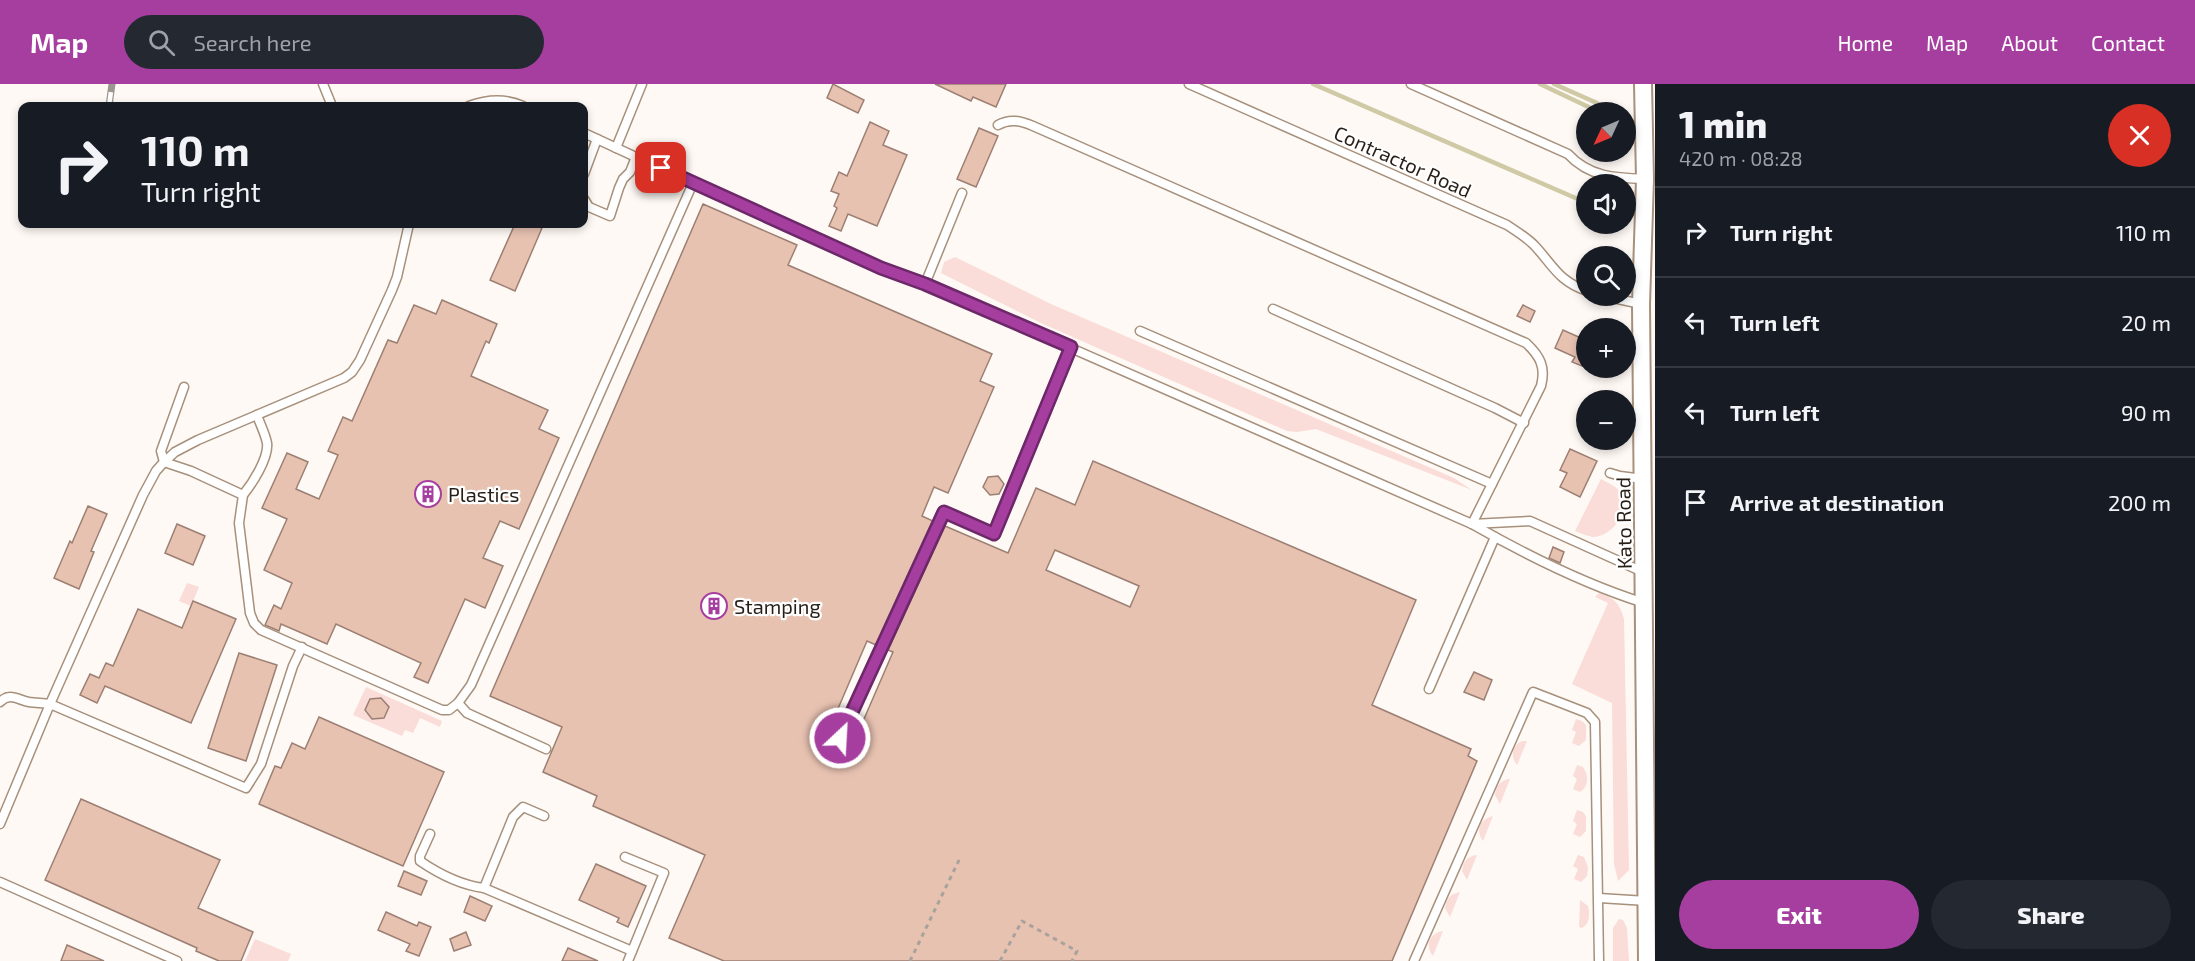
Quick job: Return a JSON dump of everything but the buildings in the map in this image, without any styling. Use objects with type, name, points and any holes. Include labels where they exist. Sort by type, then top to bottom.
[{"type":"street","name":"Kato Road","points":[[1643,84],[1645,179],[1641,304],[1647,961]]},
{"type":"lane","points":[[323,84],[330,102]]},
{"type":"lane","points":[[616,148],[642,84]]},
{"type":"lane","name":"Contractor Road","points":[[1189,84],[1507,225],[1533,244],[1566,282],[1576,286]]},
{"type":"lane","points":[[1411,84],[1568,154],[1577,164],[1609,178],[1645,179]]},
{"type":"lane","points":[[480,102],[499,100],[507,102]]},
{"type":"lane","points":[[998,125],[1013,120],[1033,126],[1526,343],[1539,356],[1544,369],[1541,386],[1472,524]]},
{"type":"lane","points":[[588,136],[869,263],[925,284],[1071,347],[1472,524],[1516,549],[1558,568],[1622,596],[1645,603]]},
{"type":"lane","points":[[588,164],[597,140]]},
{"type":"lane","points":[[588,205],[610,216],[619,188],[623,179],[630,172],[636,157]]},
{"type":"lane","points":[[257,415],[267,444],[265,455],[252,484],[243,495],[239,523],[250,613],[254,622],[261,630],[442,710],[448,710],[458,703],[471,686],[693,183]]},
{"type":"lane","points":[[925,284],[962,193]]},
{"type":"lane","points":[[0,825],[50,704],[143,495],[156,471],[186,446],[344,378],[352,372],[360,360],[395,283],[408,228]]},
{"type":"lane","points":[[1636,303],[1641,304]]},
{"type":"lane","points":[[1273,309],[1524,423]]},
{"type":"lane","points":[[1140,331],[1492,484]]},
{"type":"lane","points":[[840,738],[944,512],[994,534],[1071,347]]},
{"type":"lane","points":[[164,462],[161,451],[184,387]]},
{"type":"lane","points":[[164,462],[191,471],[243,495]]},
{"type":"lane","points":[[1610,473],[1620,477],[1643,479]]},
{"type":"lane","points":[[1472,524],[1530,521],[1644,573]]},
{"type":"lane","points":[[1429,689],[1495,537]]},
{"type":"lane","points":[[0,702],[4,698],[13,696],[25,701],[50,704],[246,788],[261,764],[293,666],[302,647]]},
{"type":"lane","points":[[1414,961],[1533,692],[1587,713],[1595,722],[1599,961]]},
{"type":"lane","points":[[458,703],[466,713],[546,749]]},
{"type":"lane","points":[[484,888],[513,817],[523,807],[544,816]]},
{"type":"lane","points":[[430,834],[420,861],[438,873],[471,886],[484,888],[632,951]]},
{"type":"lane","points":[[626,857],[664,873],[627,961]]},
{"type":"lane","points":[[0,882],[177,961]]},
{"type":"lane","points":[[1599,898],[1647,901]]},
{"type":"path","points":[[910,961],[961,856]]},
{"type":"path","points":[[1000,961],[1022,921],[1077,951],[1072,961]]},
{"type":"shaded area","points":[[955,257],[1051,304],[1454,478],[1472,490],[1316,429],[1287,431],[1043,324],[941,273],[944,262]]},
{"type":"shaded area","points":[[1601,479],[1618,490],[1624,506],[1622,514],[1613,527],[1600,536],[1593,537],[1575,531]]},
{"type":"shaded area","points":[[187,583],[199,587],[191,606],[179,601]]},
{"type":"shaded area","points":[[1599,593],[1616,602],[1624,619],[1629,870],[1618,881],[1614,864],[1612,703],[1572,684],[1608,603],[1595,597]]},
{"type":"shaded area","points":[[366,687],[442,721],[440,727],[420,718],[413,733],[405,730],[402,736],[353,715]]},
{"type":"shaded area","points":[[1576,719],[1586,725],[1586,740],[1579,746],[1572,743],[1576,732],[1572,730]]},
{"type":"shaded area","points":[[1522,741],[1527,741],[1517,765],[1513,752]]},
{"type":"shaded area","points":[[1577,765],[1583,767],[1587,777],[1585,787],[1580,792],[1573,789],[1577,779],[1573,776]]},
{"type":"shaded area","points":[[1510,779],[1500,804],[1495,795],[1496,789],[1501,782]]},
{"type":"shaded area","points":[[1577,810],[1586,816],[1586,831],[1580,837],[1573,834],[1577,824],[1573,821]]},
{"type":"shaded area","points":[[1493,816],[1483,841],[1479,833],[1480,826],[1482,822]]},
{"type":"shaded area","points":[[1477,855],[1467,880],[1462,871],[1463,865],[1468,858]]},
{"type":"shaded area","points":[[1578,855],[1584,857],[1588,867],[1587,876],[1581,882],[1574,879],[1578,869],[1573,866]]},
{"type":"shaded area","points":[[1460,892],[1450,917],[1445,908],[1446,902],[1449,897]]},
{"type":"shaded area","points":[[1580,900],[1588,906],[1589,913],[1588,921],[1582,928],[1579,927]]},
{"type":"shaded area","points":[[1619,919],[1623,920],[1627,928],[1629,961],[1613,961],[1613,928]]},
{"type":"shaded area","points":[[1443,931],[1433,956],[1429,948],[1430,940],[1435,934]]},
{"type":"shaded area","points":[[255,939],[291,954],[288,961],[245,961]]},
{"type":"waterway","points":[[1313,84],[1576,198]]},
{"type":"waterway","points":[[1540,84],[1578,102]]},
{"type":"waterway","points":[[1554,84],[1595,102]]},
{"type":"railway","points":[[110,102],[112,84]]},
{"type":"place","name":"Plastics","points":[[428,494]]},
{"type":"place","name":"Stamping","points":[[714,606]]},
{"type":"route","points":[[661,168],[789,228],[1071,347],[994,534],[944,512],[840,738]]}]
